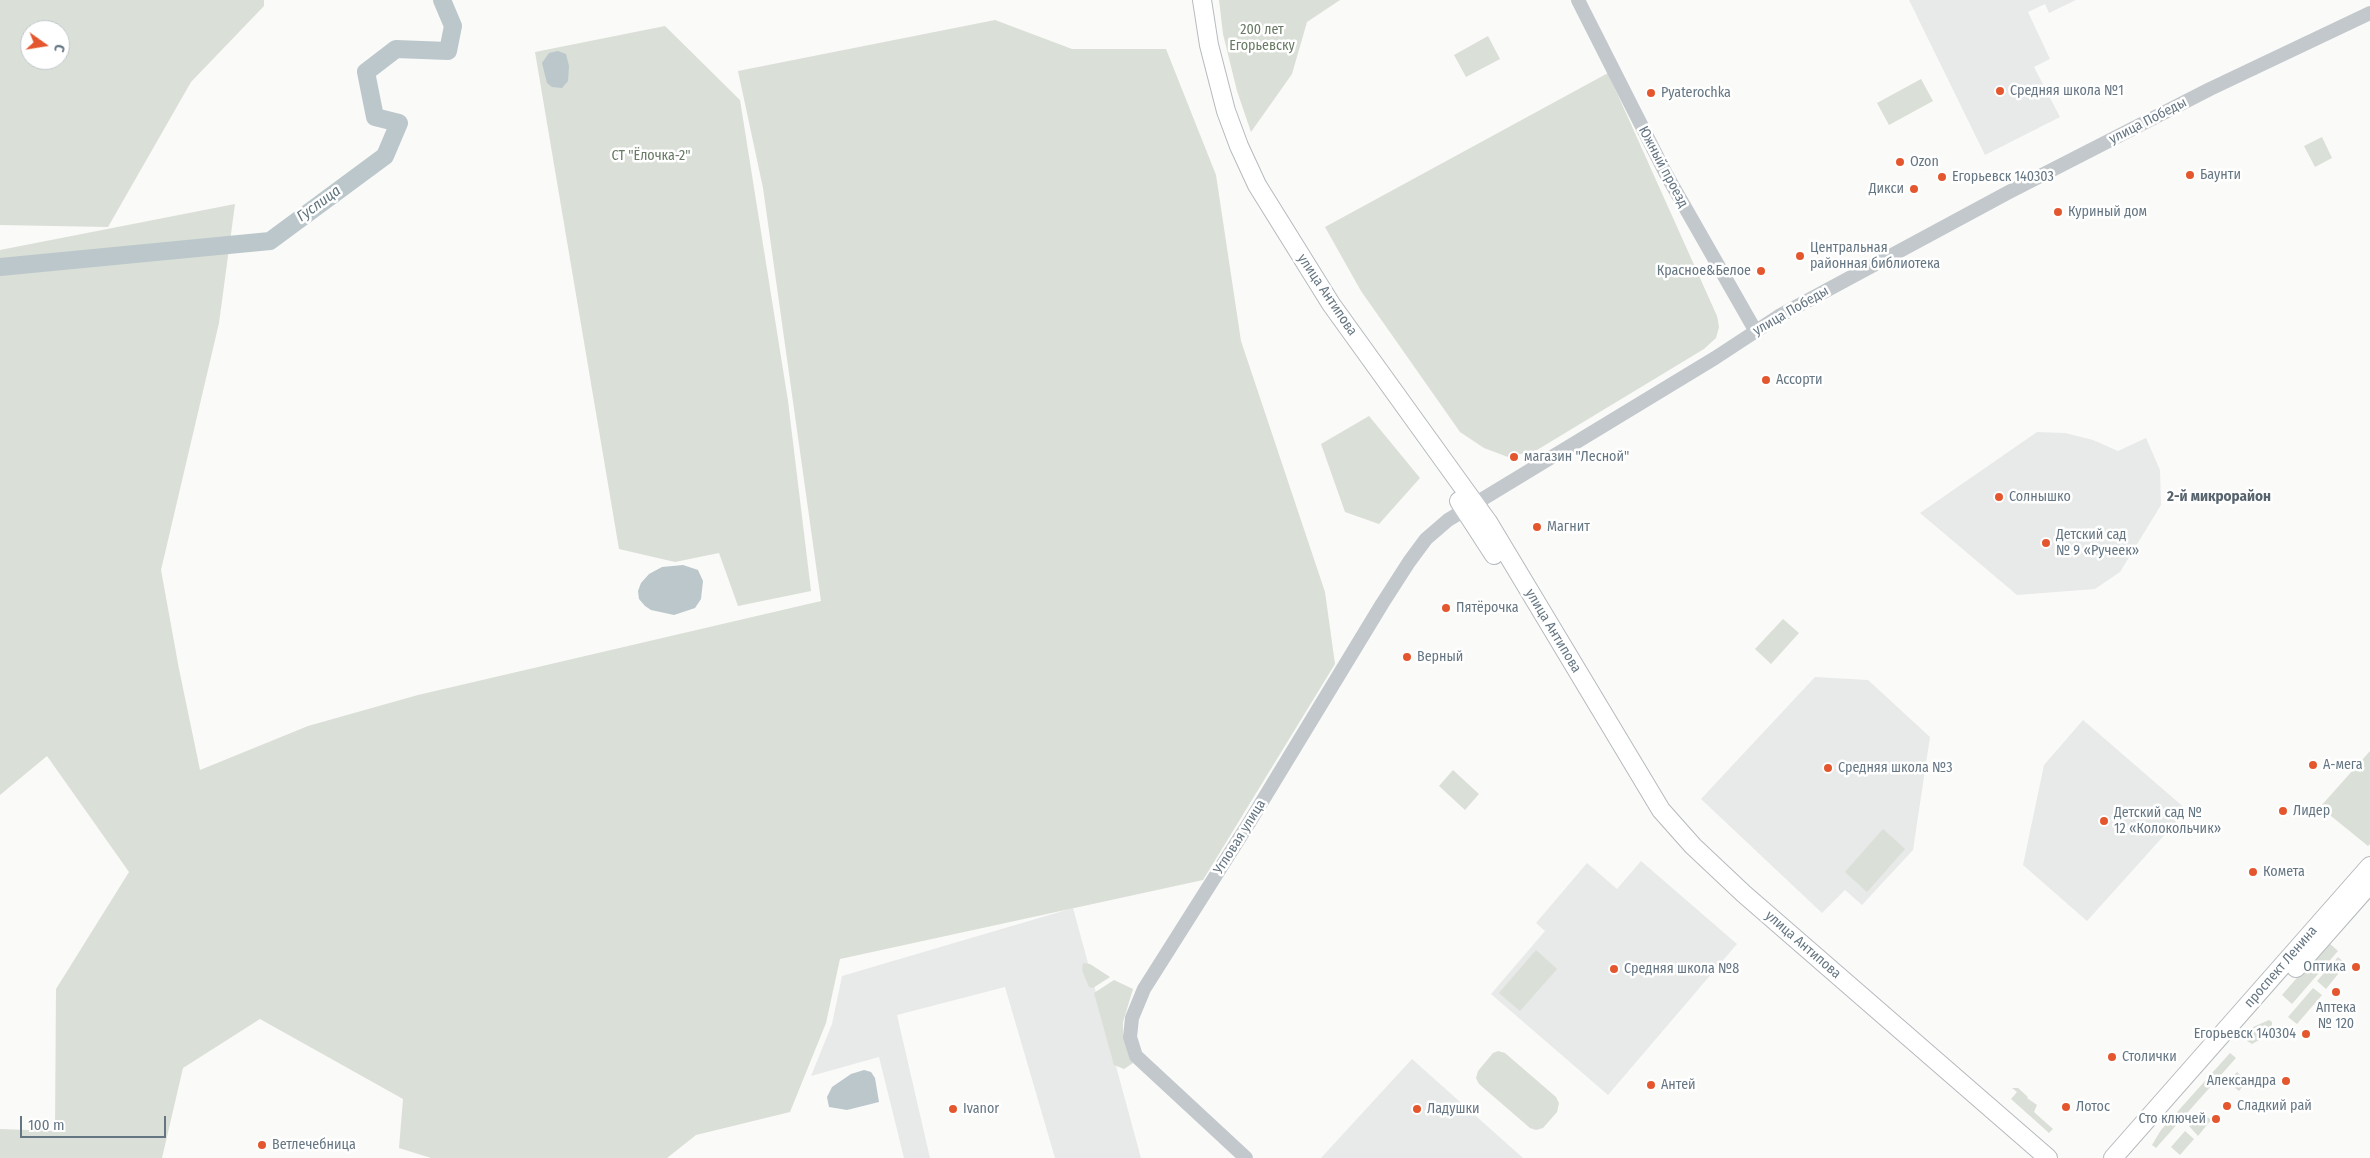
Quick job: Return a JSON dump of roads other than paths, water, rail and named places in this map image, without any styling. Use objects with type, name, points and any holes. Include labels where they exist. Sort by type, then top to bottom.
[{"type":"main road","name":"улица Антипова","points":[[1192,0],[1200,56],[1218,122],[1245,183],[1305,282],[1470,507],[1488,522],[1652,796],[1668,819],[1744,894],[2048,1158]]},
{"type":"main road","name":"улица Антипова","points":[[1202,0],[1209,45],[1223,103],[1239,146],[1257,185],[1331,304],[1470,507],[1505,571],[1660,825],[1677,844],[1754,915],[2032,1158]]},
{"type":"main road","name":"проспект Ленина","points":[[2113,1158],[2370,866]]},
{"type":"main road","name":"проспект Ленина","points":[[2128,1158],[2370,884]]},
{"type":"street","name":"Южный проезд","points":[[1578,0],[1666,174],[1755,330]]},
{"type":"street","name":"улица Победы","points":[[1470,507],[1715,358],[1755,330],[2009,192],[2210,89],[2370,13]]},
{"type":"street","name":"Угловая улица","points":[[1246,1158],[1136,1056],[1130,1037],[1132,1018],[1144,989],[1409,562],[1426,539],[1443,524],[1470,507]]},
{"type":"waterway","name":"Гуслица","points":[[0,267],[270,241],[385,156],[399,123],[375,117],[366,72],[396,49],[448,51],[453,26],[442,0]]},
{"type":"place","name":"Средняя школа №1","points":[[2000,91]]},
{"type":"place","name":"Pyaterochka","points":[[1651,93]]},
{"type":"place","name":"Ozon","points":[[1900,162]]},
{"type":"place","name":"Баунти","points":[[2190,175]]},
{"type":"place","name":"Егорьевск 140303","points":[[1942,177]]},
{"type":"place","name":"Дикси","points":[[1914,189]]},
{"type":"place","name":"Куриный дом","points":[[2058,212]]},
{"type":"place","name":"Центральная районная библиотека","points":[[1800,256]]},
{"type":"place","name":"Красное&Белое","points":[[1761,271]]},
{"type":"place","name":"Ассорти","points":[[1766,380]]},
{"type":"place","name":"магазин \"Лесной\"","points":[[1514,457]]},
{"type":"place","name":"Солнышко","points":[[1999,497]]},
{"type":"place","name":"Магнит","points":[[1537,527]]},
{"type":"place","name":"Детский сад № 9 «Ручеек»","points":[[2046,543]]},
{"type":"place","name":"Пятёрочка","points":[[1446,608]]},
{"type":"place","name":"Верный","points":[[1407,657]]},
{"type":"place","name":"А-мега","points":[[2313,765]]},
{"type":"place","name":"Средняя школа №3","points":[[1828,768]]},
{"type":"place","name":"Лидер","points":[[2283,811]]},
{"type":"place","name":"Детский сад № 12 «Колокольчик»","points":[[2104,821]]},
{"type":"place","name":"Комета","points":[[2253,872]]},
{"type":"place","name":"Оптика","points":[[2356,967]]},
{"type":"place","name":"Средняя школа №8","points":[[1614,969]]},
{"type":"place","name":"Аптека № 120","points":[[2336,992]]},
{"type":"place","name":"Егорьевск 140304","points":[[2306,1034]]},
{"type":"place","name":"Столички","points":[[2112,1057]]},
{"type":"place","name":"Александра","points":[[2286,1081]]},
{"type":"place","name":"Антей","points":[[1651,1085]]},
{"type":"place","name":"Сладкий рай","points":[[2227,1106]]},
{"type":"place","name":"Лотос","points":[[2066,1107]]},
{"type":"place","name":"Ivanor","points":[[953,1109]]},
{"type":"place","name":"Ладушки","points":[[1417,1109]]},
{"type":"place","name":"Сто ключей","points":[[2216,1119]]},
{"type":"place","name":"Ветлечебница","points":[[262,1145]]},
{"type":"district","name":"2-й микрорайон","points":[[2219,497]]},
{"type":"park label","name":"200 лет Егорьевску","points":[[1262,38]]},
{"type":"park label","name":"СТ \"Ёлочка-2\"","points":[[651,156]]}]
